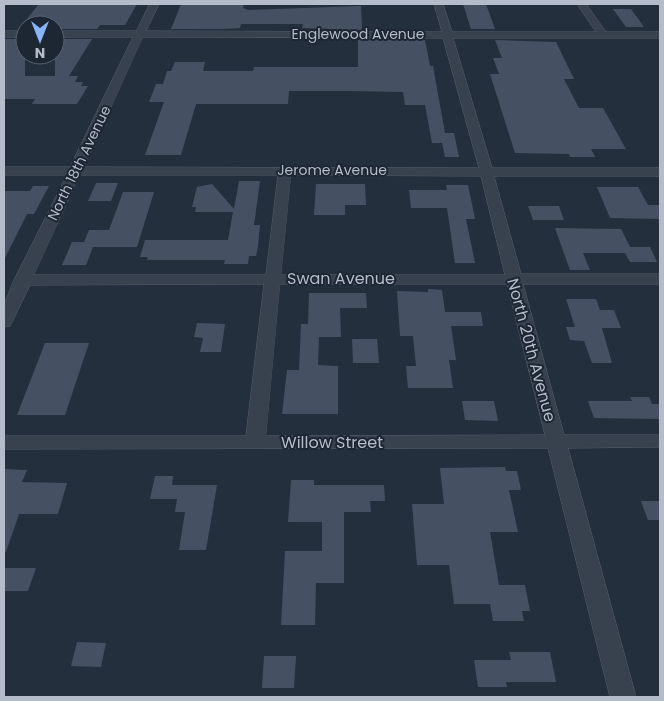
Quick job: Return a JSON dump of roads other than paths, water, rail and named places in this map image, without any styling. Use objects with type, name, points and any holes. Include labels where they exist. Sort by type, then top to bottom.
[{"type":"street","name":"North 18th Avenue","points":[[4,322],[22,280],[76,171],[154,4]]},
{"type":"street","name":"North 20th Avenue","points":[[439,4],[486,171],[623,697]]},
{"type":"street","points":[[582,4],[603,34]]},
{"type":"street","name":"Englewood Avenue","points":[[65,34],[660,34]]},
{"type":"street","points":[[255,443],[285,170]]},
{"type":"street","name":"Jerome Avenue","points":[[4,171],[660,172]]},
{"type":"street","name":"Swan Avenue","points":[[22,280],[273,278],[660,279]]},
{"type":"street","name":"Willow Street","points":[[4,443],[660,441]]}]
